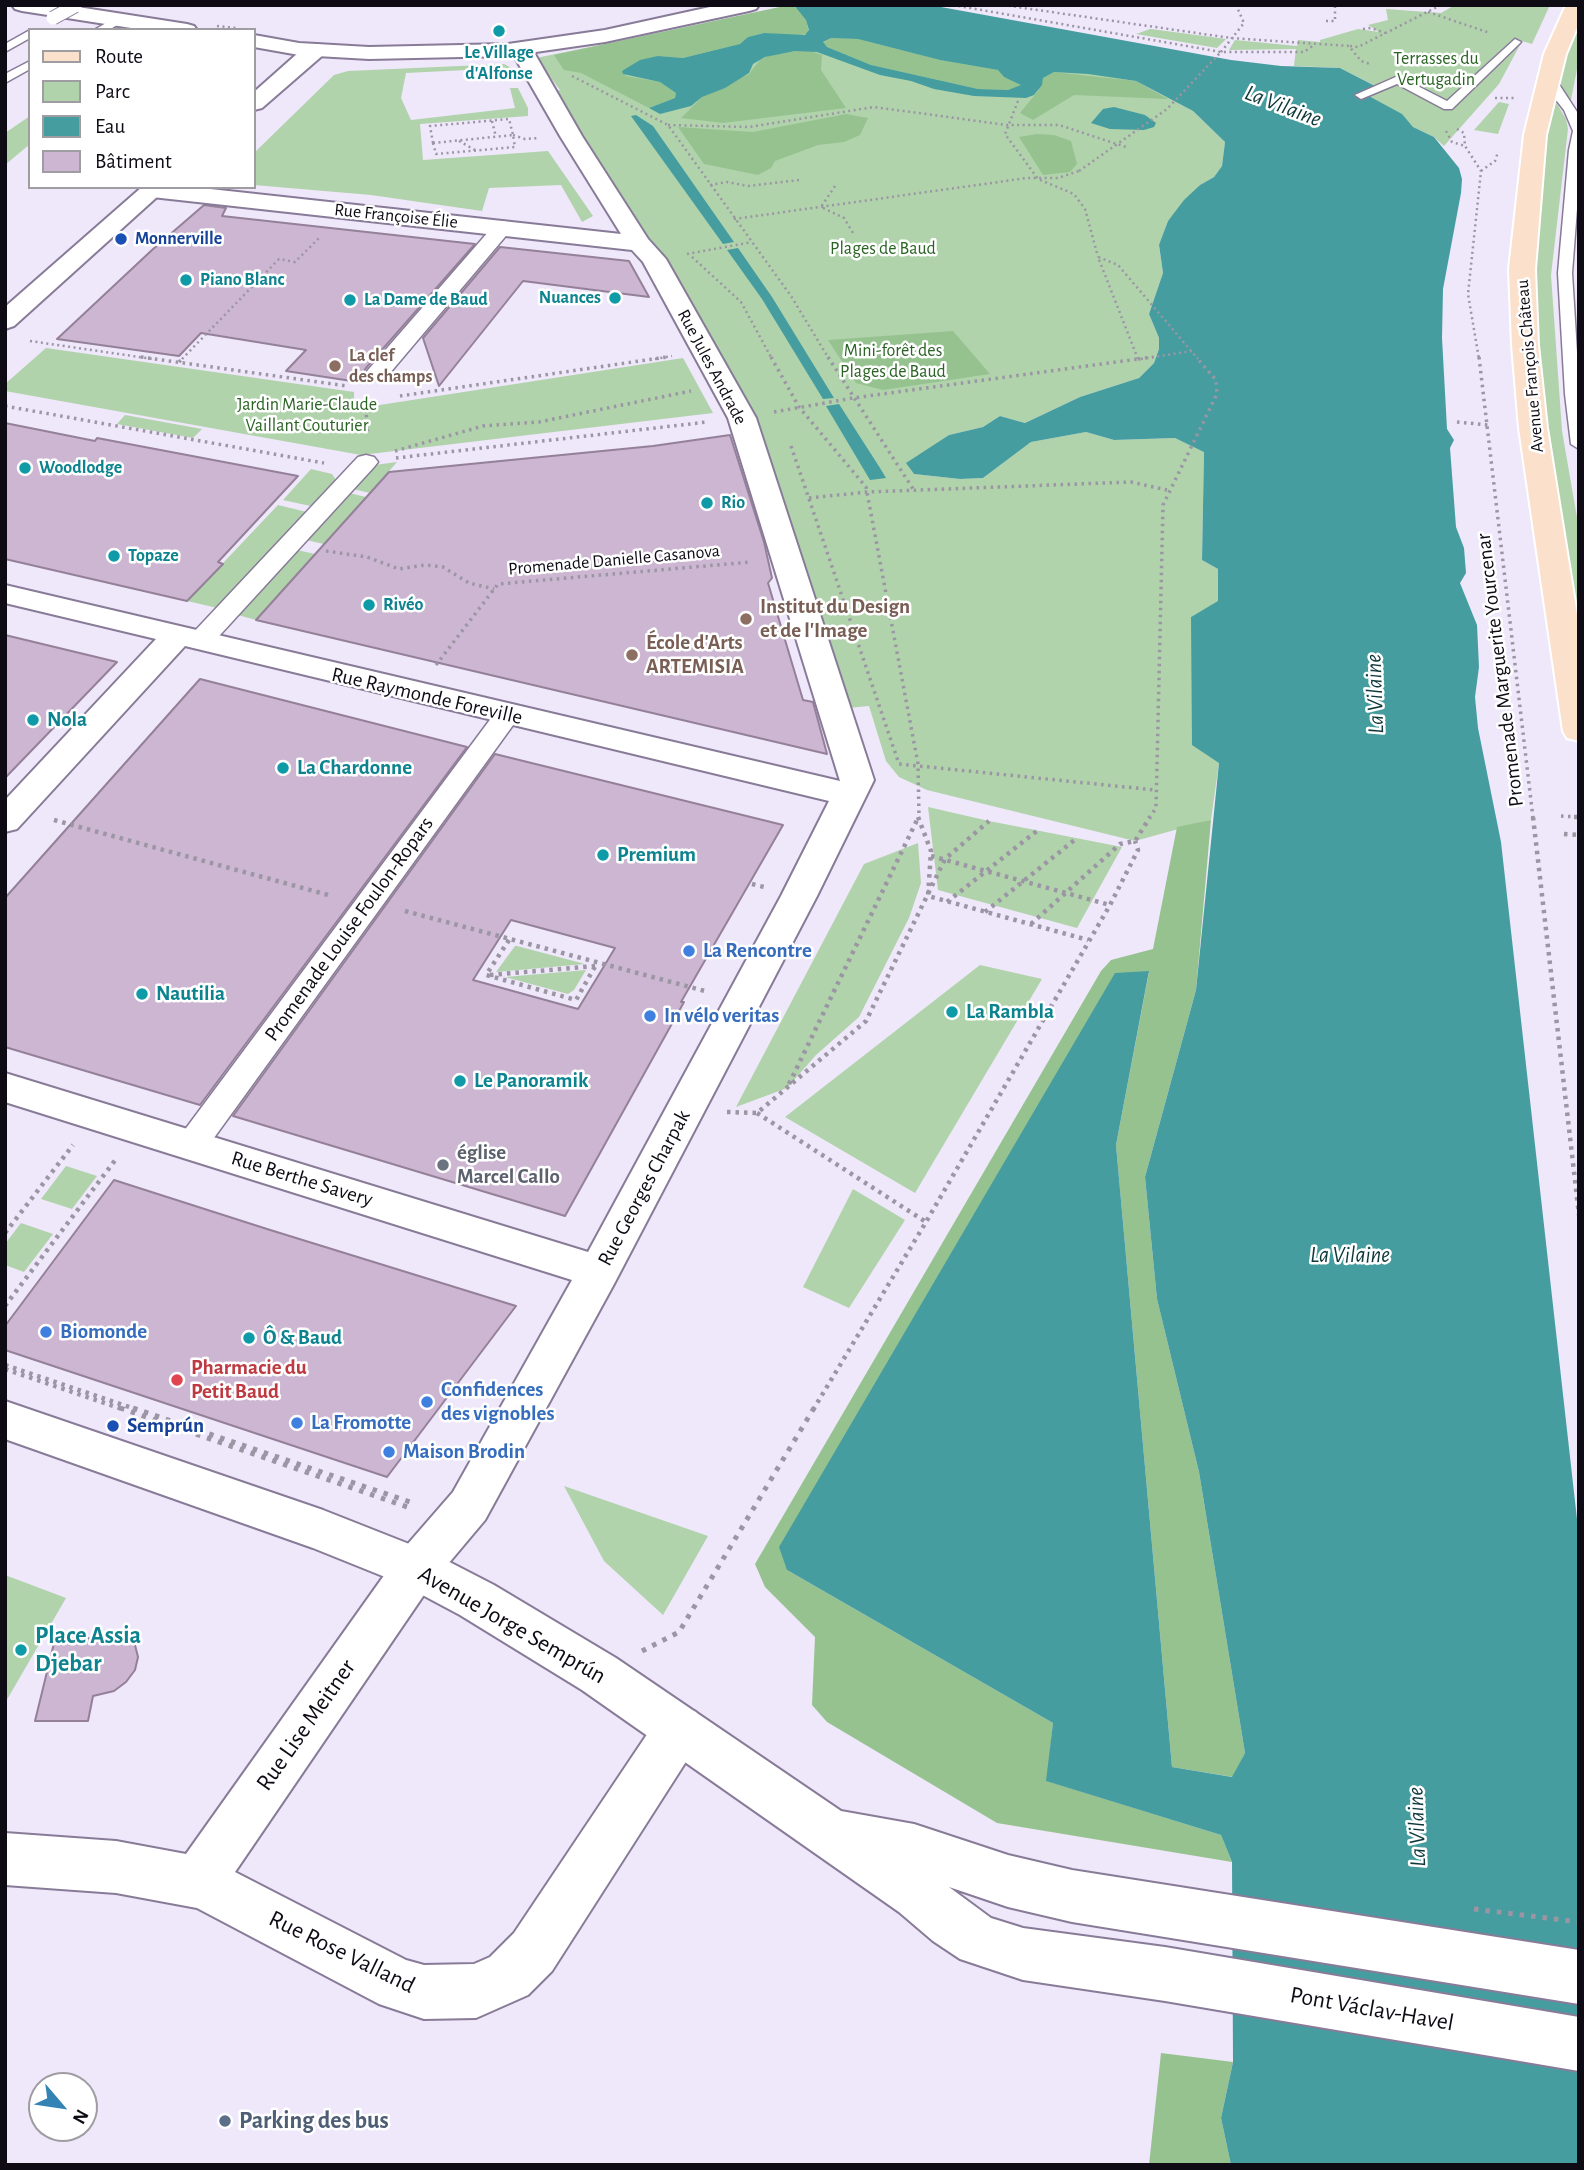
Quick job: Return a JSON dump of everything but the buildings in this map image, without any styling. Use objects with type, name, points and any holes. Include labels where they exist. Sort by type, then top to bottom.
[{"type":"main road","name":"Avenue François Château","points":[[1576,5],[1555,54],[1535,135],[1522,269],[1525,345],[1533,428],[1579,731]]},
{"type":"street","points":[[22,5],[173,28]]},
{"type":"street","points":[[489,49],[590,33],[724,5]]},
{"type":"street","points":[[256,41],[315,50],[369,53],[521,49],[605,36],[750,5]]},
{"type":"street","name":"Rue Jules Andrade","points":[[521,49],[570,136],[639,243],[654,259],[741,418],[857,780],[850,795]]},
{"type":"street","points":[[256,101],[315,50]]},
{"type":"street","points":[[12,330],[154,189]]},
{"type":"street","name":"Rue Françoise Élie","points":[[154,189],[639,243]]},
{"type":"street","points":[[373,382],[503,228]]},
{"type":"street","points":[[5,821],[189,638],[291,542],[373,451]]},
{"type":"street","name":"Rue Raymonde Foreville","points":[[5,594],[850,795]]},
{"type":"street","name":"Promenade Louise Foulon-Ropars","points":[[192,1144],[507,715]]},
{"type":"street","name":"Rue Georges Charpak","points":[[416,1568],[461,1514],[599,1272],[850,795]]},
{"type":"street","name":"Rue Berthe Savery","points":[[5,1087],[599,1272]]},
{"type":"street","name":"Avenue Jorge Semprún","points":[[5,1420],[323,1531],[416,1568],[497,1611],[599,1674],[917,1894],[951,1923],[979,1940],[1023,1954],[1165,1974]]},
{"type":"street","name":"Rue Lise Meitner","points":[[197,1882],[416,1568]]},
{"type":"street","name":"Rue Rose Valland","points":[[5,1859],[116,1867],[197,1882],[398,1985],[424,1992],[476,1991],[509,1976],[533,1952],[679,1729]]},
{"type":"street","name":"Avenue Jorge Semprún","points":[[831,1834],[914,1850],[1039,1890],[1579,1977]]},
{"type":"street","name":"Pont Václav-Havel","points":[[1165,1974],[1579,2044]]},
{"type":"lane","points":[[37,28],[75,5]]},
{"type":"lane","points":[[104,28],[119,20]]},
{"type":"lane","points":[[5,49],[28,34]]},
{"type":"lane","points":[[1361,95],[1398,80],[1448,106],[1515,42]]},
{"type":"lane","points":[[5,79],[28,65]]},
{"type":"lane","points":[[1549,78],[1555,92],[1570,109],[1579,131],[1574,153],[1565,273],[1572,394],[1579,444]]},
{"type":"path","points":[[953,5],[1221,52],[1304,52]]},
{"type":"path","points":[[1003,5],[1070,17],[1231,38],[1358,47],[1441,5]]},
{"type":"path","points":[[733,219],[1027,178],[1070,176],[1167,109],[1221,52],[1244,23],[1237,5]]},
{"type":"path","points":[[1326,21],[1335,21],[1335,5]]},
{"type":"path","points":[[1429,12],[1515,42]]},
{"type":"path","points":[[1123,34],[1145,27]]},
{"type":"path","points":[[1363,29],[1371,28],[1385,33]]},
{"type":"path","points":[[1297,57],[1315,44]]},
{"type":"path","points":[[1349,46],[1361,61],[1372,65]]},
{"type":"path","points":[[575,76],[668,125],[749,128],[874,107],[1007,125],[1059,125],[1126,147]]},
{"type":"path","points":[[1488,106],[1496,96],[1518,98]]},
{"type":"path","points":[[1018,101],[1005,134],[1038,179],[1074,194],[1085,209],[1098,257],[1138,359]]},
{"type":"path","points":[[509,119],[513,135],[515,147],[436,154],[430,126],[509,119]]},
{"type":"path","points":[[492,121],[496,136]]},
{"type":"path","points":[[668,125],[733,219],[791,296],[853,398],[915,492]]},
{"type":"path","points":[[1444,130],[1450,135],[1452,142],[1465,146]]},
{"type":"path","points":[[1459,130],[1464,132],[1465,146],[1481,171],[1495,161]]},
{"type":"path","points":[[433,143],[513,135],[525,139],[570,136]]},
{"type":"path","points":[[458,140],[476,151]]},
{"type":"path","name":"Promenade Marguerite Yourcenar","points":[[1481,171],[1468,294],[1482,367],[1579,1215]]},
{"type":"path","points":[[710,185],[727,182],[748,187],[799,180]]},
{"type":"path","points":[[821,207],[835,186]]},
{"type":"path","points":[[821,207],[844,218],[853,233]]},
{"type":"path","points":[[178,362],[279,259],[295,262],[346,211]]},
{"type":"path","points":[[752,242],[688,254],[741,302],[799,407],[866,487],[918,764],[918,817],[931,856],[928,896]]},
{"type":"path","points":[[1031,924],[1120,844],[1135,841],[1156,808],[1163,505],[1181,463],[1215,399],[1218,387],[1216,380],[1118,265],[1098,257]]},
{"type":"path","points":[[12,330],[178,362],[373,382],[365,401],[373,451]]},
{"type":"path","points":[[781,410],[1192,351]]},
{"type":"path","points":[[365,401],[704,352]]},
{"type":"path","points":[[5,406],[331,464],[373,451],[483,426],[539,422],[654,397]]},
{"type":"path","points":[[774,412],[780,422]]},
{"type":"path","points":[[373,451],[741,418]]},
{"type":"path","points":[[1457,422],[1488,425]]},
{"type":"path","points":[[791,446],[899,764],[1155,790]]},
{"type":"path","points":[[809,498],[867,492],[1131,482],[1168,490]]},
{"type":"path","points":[[291,542],[367,557],[399,569],[425,565],[443,567],[469,583],[494,590]]},
{"type":"path","name":"Promenade Danielle Casanova","points":[[414,693],[498,584],[828,555]]},
{"type":"path","points":[[1561,816],[1579,817]]},
{"type":"path","points":[[787,1088],[918,817]]},
{"type":"path","points":[[757,1113],[866,1021],[945,859],[989,821]]},
{"type":"path","points":[[947,902],[1038,830]]},
{"type":"path","points":[[1564,834],[1579,835]]},
{"type":"path","points":[[985,912],[1077,838]]},
{"type":"path","points":[[599,1674],[679,1632],[926,1222],[1110,905],[1138,850],[1135,841]]},
{"type":"path","points":[[931,856],[1110,905]]},
{"type":"path","points":[[928,896],[1088,940]]},
{"type":"path","points":[[486,975],[509,940]]},
{"type":"path","points":[[596,964],[576,1000],[486,975],[596,964]]},
{"type":"path","points":[[684,1112],[757,1113],[926,1222]]},
{"type":"path","points":[[5,1233],[97,1115]]},
{"type":"path","points":[[5,1306],[139,1128]]},
{"type":"path","points":[[5,1367],[461,1514]]},
{"type":"path","points":[[5,1367],[429,1509],[461,1514]]},
{"type":"path","points":[[1471,1908],[1579,1922]]},
{"type":"green space","points":[[789,5],[799,9],[806,20],[809,33],[795,36],[763,33],[748,37],[740,44],[683,58],[658,56],[622,71],[626,76],[660,82],[676,93],[675,98],[649,108],[581,73],[564,70],[554,55]]},
{"type":"green space","name":"Plages de Baud","points":[[794,5],[827,28],[1136,81],[1193,111],[1225,142],[1222,166],[1214,177],[1200,185],[1168,221],[1159,246],[1163,273],[1149,314],[1159,338],[1159,349],[1154,363],[1139,378],[1080,397],[1025,423],[1000,416],[983,427],[949,435],[908,465],[914,474],[960,479],[983,478],[1031,442],[1086,432],[1114,440],[1175,438],[1204,451],[1202,560],[1218,569],[1218,602],[1191,617],[1219,763],[1211,820],[1135,841],[927,790],[899,777],[886,761],[869,706],[848,708],[802,560],[624,210],[548,92],[560,90],[536,58]]},
{"type":"green space","name":"Terrasses du Vertugadin","points":[[1455,5],[1550,5],[1532,44],[1522,41],[1499,84],[1444,146],[1434,137],[1413,127],[1401,114],[1369,96],[1382,89],[1340,68],[1294,66],[1296,49],[1229,50],[1235,40],[1297,46],[1298,40],[1320,42],[1358,29],[1379,32],[1368,25],[1388,20],[1386,9],[1441,13]]},
{"type":"green space","points":[[1579,20],[1579,59],[1570,105],[1561,85],[1560,73]]},
{"type":"green space","points":[[1150,29],[1226,39],[1217,48],[1136,34]]},
{"type":"green space","points":[[831,38],[858,39],[940,60],[998,70],[1004,77],[1022,85],[1008,90],[978,89],[871,65],[827,47],[823,43]]},
{"type":"green space","points":[[811,51],[822,55],[821,70],[846,108],[723,123],[681,118],[702,97],[749,74],[760,60],[772,54]]},
{"type":"green space","points":[[504,64],[515,70],[516,79],[510,78],[506,68],[406,73],[401,98],[411,120],[515,108],[510,88],[518,88],[528,108],[528,116],[420,124],[423,160],[548,151],[593,216],[582,222],[561,185],[489,188],[482,211],[371,195],[256,185],[256,151],[334,75],[348,71]]},
{"type":"green space","points":[[1054,72],[1136,81],[1168,99],[1074,95],[1033,120],[1020,113],[1038,91],[1043,78]]},
{"type":"green space","points":[[1553,97],[1566,119],[1568,129],[1551,275],[1562,431],[1579,529],[1579,658],[1543,429],[1534,273],[1541,145]]},
{"type":"green space","points":[[1499,102],[1509,104],[1498,134],[1474,130]]},
{"type":"green space","points":[[846,114],[868,118],[860,135],[844,142],[818,145],[775,161],[771,168],[758,175],[704,164],[678,127],[753,132]]},
{"type":"green space","points":[[28,117],[28,146],[5,165],[5,133]]},
{"type":"green space","points":[[1054,135],[1071,141],[1077,164],[1070,172],[1043,175],[1019,137]]},
{"type":"green space","name":"Mini-forêt des Plages de Baud","points":[[953,331],[990,374],[883,390],[856,383],[828,340]]},
{"type":"green space","name":"Jardin Marie-Claude Vaillant Couturier","points":[[46,348],[354,392],[354,409],[683,358],[713,413],[361,455],[5,391],[5,384]]},
{"type":"green space","points":[[125,415],[202,429],[193,438],[117,424]]},
{"type":"green space","points":[[397,462],[370,493],[353,489],[375,465]]},
{"type":"green space","points":[[311,469],[332,474],[338,483],[315,507],[283,500]]},
{"type":"green space","points":[[349,493],[366,497],[324,544],[306,540]]},
{"type":"green space","points":[[278,505],[311,513],[222,609],[187,601]]},
{"type":"green space","points":[[297,550],[315,554],[256,620],[238,615]]},
{"type":"green space","points":[[928,807],[1122,847],[1077,928],[938,890]]},
{"type":"green space","points":[[1211,820],[1196,990],[1145,1177],[1157,1299],[1199,1472],[1245,1753],[1233,1777],[1172,1767],[1116,1145],[1149,972],[787,1570],[1053,1723],[1047,1781],[1221,1835],[1232,1862],[997,1823],[827,1722],[812,1705],[815,1637],[765,1587],[755,1564],[1101,971],[1111,960],[1153,949],[1177,827]]},
{"type":"green space","points":[[918,843],[921,883],[909,918],[859,1017],[816,1055],[787,1088],[736,1107],[864,864]]},
{"type":"green space","points":[[517,946],[585,964],[496,972]]},
{"type":"green space","points":[[980,965],[1042,979],[915,1193],[785,1117]]},
{"type":"green space","points":[[586,970],[574,990],[568,994],[505,977]]},
{"type":"green space","points":[[66,1166],[97,1176],[72,1209],[41,1199]]},
{"type":"green space","points":[[853,1189],[905,1220],[849,1308],[803,1287]]},
{"type":"green space","points":[[21,1223],[53,1234],[24,1272],[5,1265],[5,1244]]},
{"type":"green space","points":[[564,1486],[708,1536],[663,1615],[604,1561]]},
{"type":"green space","points":[[5,1575],[66,1598],[5,1703]]},
{"type":"green space","points":[[1161,2053],[1233,2062],[1221,2118],[1231,2165],[1149,2165]]},
{"type":"water","name":"La Vilaine","points":[[794,5],[930,5],[1231,60],[1281,66],[1340,68],[1383,90],[1369,96],[1402,114],[1413,127],[1434,137],[1459,168],[1462,179],[1461,193],[1443,289],[1442,338],[1447,429],[1454,440],[1450,448],[1456,527],[1464,548],[1466,573],[1460,583],[1477,625],[1479,667],[1475,697],[1478,728],[1501,842],[1579,1537],[1579,2165],[1231,2165],[1221,2118],[1233,2062],[1232,1862],[1221,1835],[1046,1781],[1053,1723],[787,1570],[779,1547],[1115,973],[1149,971],[1116,1145],[1172,1767],[1232,1777],[1245,1753],[1199,1472],[1157,1299],[1145,1177],[1196,990],[1219,763],[1192,745],[1191,617],[1218,601],[1218,569],[1202,560],[1204,452],[1175,438],[1114,440],[1086,432],[1031,442],[983,478],[960,479],[914,474],[906,463],[949,435],[983,427],[1000,416],[1025,423],[1080,397],[1139,378],[1154,363],[1159,349],[1159,338],[1149,314],[1163,273],[1159,245],[1168,221],[1184,200],[1200,185],[1214,177],[1222,166],[1225,142],[1193,111],[1136,81],[1088,74],[1054,72],[1043,78],[1042,85],[1034,95],[1026,98],[974,96],[880,75],[817,52],[795,51],[765,57],[753,64],[749,73],[725,88],[702,97],[691,106],[660,114],[649,108],[675,98],[676,93],[660,82],[623,74],[622,71],[640,60],[658,56],[683,58],[740,44],[748,37],[764,33],[805,35],[809,30],[806,20]],"holes":[[[831,38],[858,39],[940,60],[998,70],[1004,77],[1021,85],[1008,90],[978,89],[871,65],[827,47],[823,42]]]},
{"type":"water","points":[[1114,107],[1145,115],[1156,123],[1154,127],[1144,130],[1110,129],[1091,123],[1103,109]]},
{"type":"water","points":[[636,115],[653,126],[734,242],[723,244],[631,116]]},
{"type":"water","points":[[738,248],[772,297],[834,398],[823,399],[762,299],[727,250]]},
{"type":"water","points":[[839,404],[886,478],[870,480],[826,406]]},
{"type":"place","name":"Le Village d'Alfonse","points":[[499,31]]},
{"type":"place","name":"Monnerville","points":[[121,239]]},
{"type":"place","name":"Piano Blanc","points":[[186,280]]},
{"type":"place","name":"Nuances","points":[[615,298]]},
{"type":"place","name":"La Dame de Baud","points":[[350,300]]},
{"type":"place","name":"La clef des champs","points":[[335,366]]},
{"type":"place","name":"Woodlodge","points":[[25,468]]},
{"type":"place","name":"Rio","points":[[707,503]]},
{"type":"place","name":"Topaze","points":[[114,556]]},
{"type":"place","name":"Rivéo","points":[[369,605]]},
{"type":"place","name":"Institut du Design et de l'Image","points":[[746,619]]},
{"type":"place","name":"École d'Arts ARTEMISIA","points":[[632,655]]},
{"type":"place","name":"Nola","points":[[33,720]]},
{"type":"place","name":"La Chardonne","points":[[283,768]]},
{"type":"place","name":"Premium","points":[[603,855]]},
{"type":"place","name":"La Rencontre","points":[[689,951]]},
{"type":"place","name":"Nautilia","points":[[142,994]]},
{"type":"place","name":"La Rambla","points":[[952,1012]]},
{"type":"place","name":"In vélo veritas","points":[[650,1016]]},
{"type":"place","name":"Le Panoramik","points":[[460,1081]]},
{"type":"place","name":"église Marcel Callo","points":[[443,1165]]},
{"type":"place","name":"Biomonde","points":[[46,1332]]},
{"type":"place","name":"Ô & Baud","points":[[249,1338]]},
{"type":"place","name":"Pharmacie du Petit Baud","points":[[177,1380]]},
{"type":"place","name":"Confidences des vignobles","points":[[427,1402]]},
{"type":"place","name":"La Fromotte","points":[[297,1423]]},
{"type":"place","name":"Semprún","points":[[113,1426]]},
{"type":"place","name":"Maison Brodin","points":[[389,1452]]},
{"type":"place","name":"Place Assia Djebar","points":[[21,1650]]},
{"type":"place","name":"Parking des bus","points":[[225,2121]]}]
